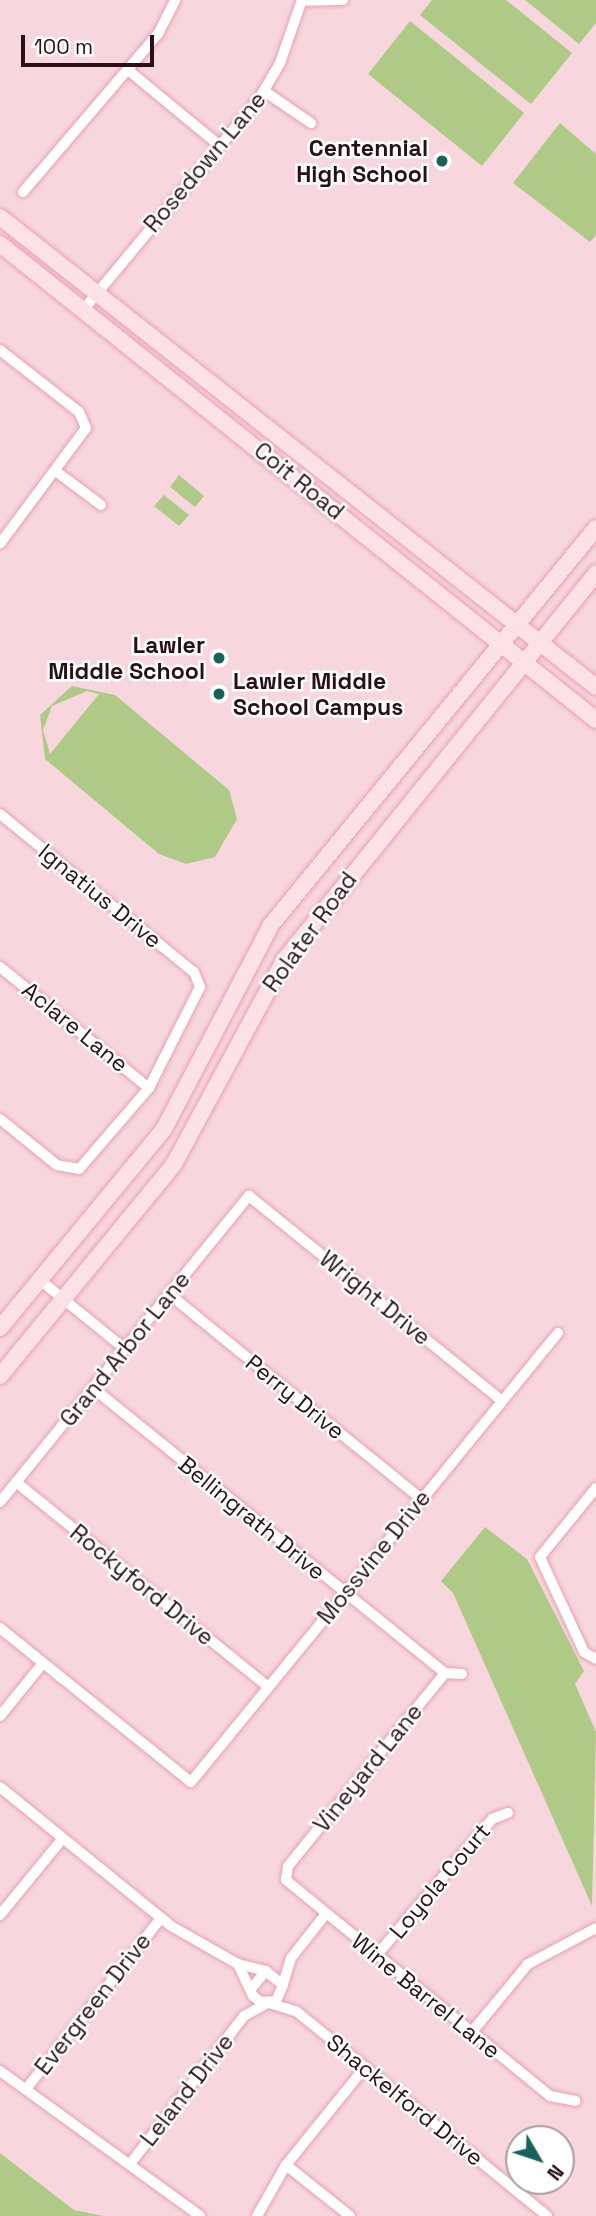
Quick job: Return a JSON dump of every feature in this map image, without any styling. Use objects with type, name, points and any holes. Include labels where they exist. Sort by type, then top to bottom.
[{"type":"main road","name":"Coit Road","points":[[0,217],[596,687]]},
{"type":"main road","name":"Coit Road","points":[[0,244],[596,720]]},
{"type":"main road","points":[[253,444],[266,427]]},
{"type":"main road","name":"Rolater Road","points":[[0,1328],[164,1129],[265,936],[516,623],[596,528]]},
{"type":"main road","name":"Rolater Road","points":[[0,1376],[174,1164],[289,953],[596,573]]},
{"type":"main road","points":[[372,801],[395,821]]},
{"type":"main road","points":[[265,936],[289,953]]},
{"type":"street","points":[[23,192],[128,70],[175,0]]},
{"type":"street","points":[[302,0],[343,0]]},
{"type":"street","name":"Rosedown Lane","points":[[83,310],[264,91],[302,0]]},
{"type":"street","points":[[128,70],[219,145]]},
{"type":"street","points":[[264,91],[311,123]]},
{"type":"street","points":[[0,544],[57,472],[86,428],[79,412],[1,352]]},
{"type":"street","points":[[57,472],[101,505]]},
{"type":"street","name":"Ignatius Drive","points":[[0,814],[198,980],[149,1088]]},
{"type":"street","name":"Aclare Lane","points":[[0,967],[149,1088]]},
{"type":"street","points":[[0,1119],[71,1170],[85,1164],[149,1088]]},
{"type":"street","name":"Grand Arbor Lane","points":[[0,1502],[249,1196]]},
{"type":"street","name":"Wright Drive","points":[[249,1196],[501,1401]]},
{"type":"street","points":[[40,1280],[125,1349]]},
{"type":"street","name":"Perry Drive","points":[[169,1294],[421,1499]]},
{"type":"street","name":"Mossvine Drive","points":[[43,1663],[191,1782],[558,1334]]},
{"type":"street","name":"Bellingrath Drive","points":[[93,1388],[446,1673]]},
{"type":"street","name":"Rockyford Drive","points":[[16,1482],[268,1687]]},
{"type":"street","points":[[595,1659],[584,1652],[540,1557],[596,1488]]},
{"type":"street","points":[[0,1628],[43,1663],[0,1716]]},
{"type":"street","points":[[446,1673],[462,1674]]},
{"type":"street","name":"Vineyard Lane","points":[[285,1877],[446,1673]]},
{"type":"street","points":[[0,1787],[161,1918],[238,1964],[267,1971],[283,1985]]},
{"type":"street","name":"Loyola Court","points":[[376,1956],[492,1819],[509,1814]]},
{"type":"street","points":[[0,1915],[63,1838]]},
{"type":"street","name":"Wine Barrel Lane","points":[[285,1877],[326,1915],[550,2096],[576,2101]]},
{"type":"street","points":[[251,1990],[267,1971],[291,1958],[326,1915]]},
{"type":"street","name":"Evergreen Drive","points":[[26,2089],[161,1918]]},
{"type":"street","points":[[471,2033],[528,1964],[596,1928]]},
{"type":"street","points":[[238,1964],[251,1990],[268,2003],[283,1985],[291,1958]]},
{"type":"street","name":"Shackelford Drive","points":[[283,1985],[296,2011]]},
{"type":"street","name":"Leland Drive","points":[[130,2164],[244,2016],[251,1990]]},
{"type":"street","name":"Shackelford Drive","points":[[268,2003],[296,2011],[547,2216]]},
{"type":"street","name":"Leland Drive","points":[[244,2016],[268,2003]]},
{"type":"street","points":[[257,2216],[286,2165],[365,2067]]},
{"type":"street","points":[[0,2071],[200,2216]]},
{"type":"street","points":[[286,2165],[350,2216]]},
{"type":"green space","points":[[432,0],[506,0],[572,53],[531,104],[420,15]]},
{"type":"green space","points":[[525,0],[596,0],[596,23],[579,44]]},
{"type":"green space","points":[[410,21],[524,113],[482,166],[368,74]]},
{"type":"green space","points":[[560,123],[596,154],[596,235],[590,242],[513,183]]},
{"type":"green space","points":[[179,475],[204,496],[195,507],[170,487]]},
{"type":"green space","points":[[164,495],[189,515],[179,526],[154,506]]},
{"type":"green space","points":[[72,686],[115,695],[229,790],[237,819],[215,857],[186,864],[159,854],[45,759],[40,715]],"holes":[[[87,691],[99,694],[50,754],[43,730],[52,706]]]},
{"type":"green space","points":[[485,1527],[527,1559],[584,1671],[575,1684],[596,1732],[592,1906],[453,1593],[441,1581]]},
{"type":"green space","points":[[0,2153],[74,2210],[104,2216],[0,2216]]},
{"type":"place","name":"Centennial High School","points":[[442,161]]},
{"type":"place","name":"Lawler Middle School","points":[[219,658]]},
{"type":"place","name":"Lawler Middle School Campus","points":[[219,694]]}]
